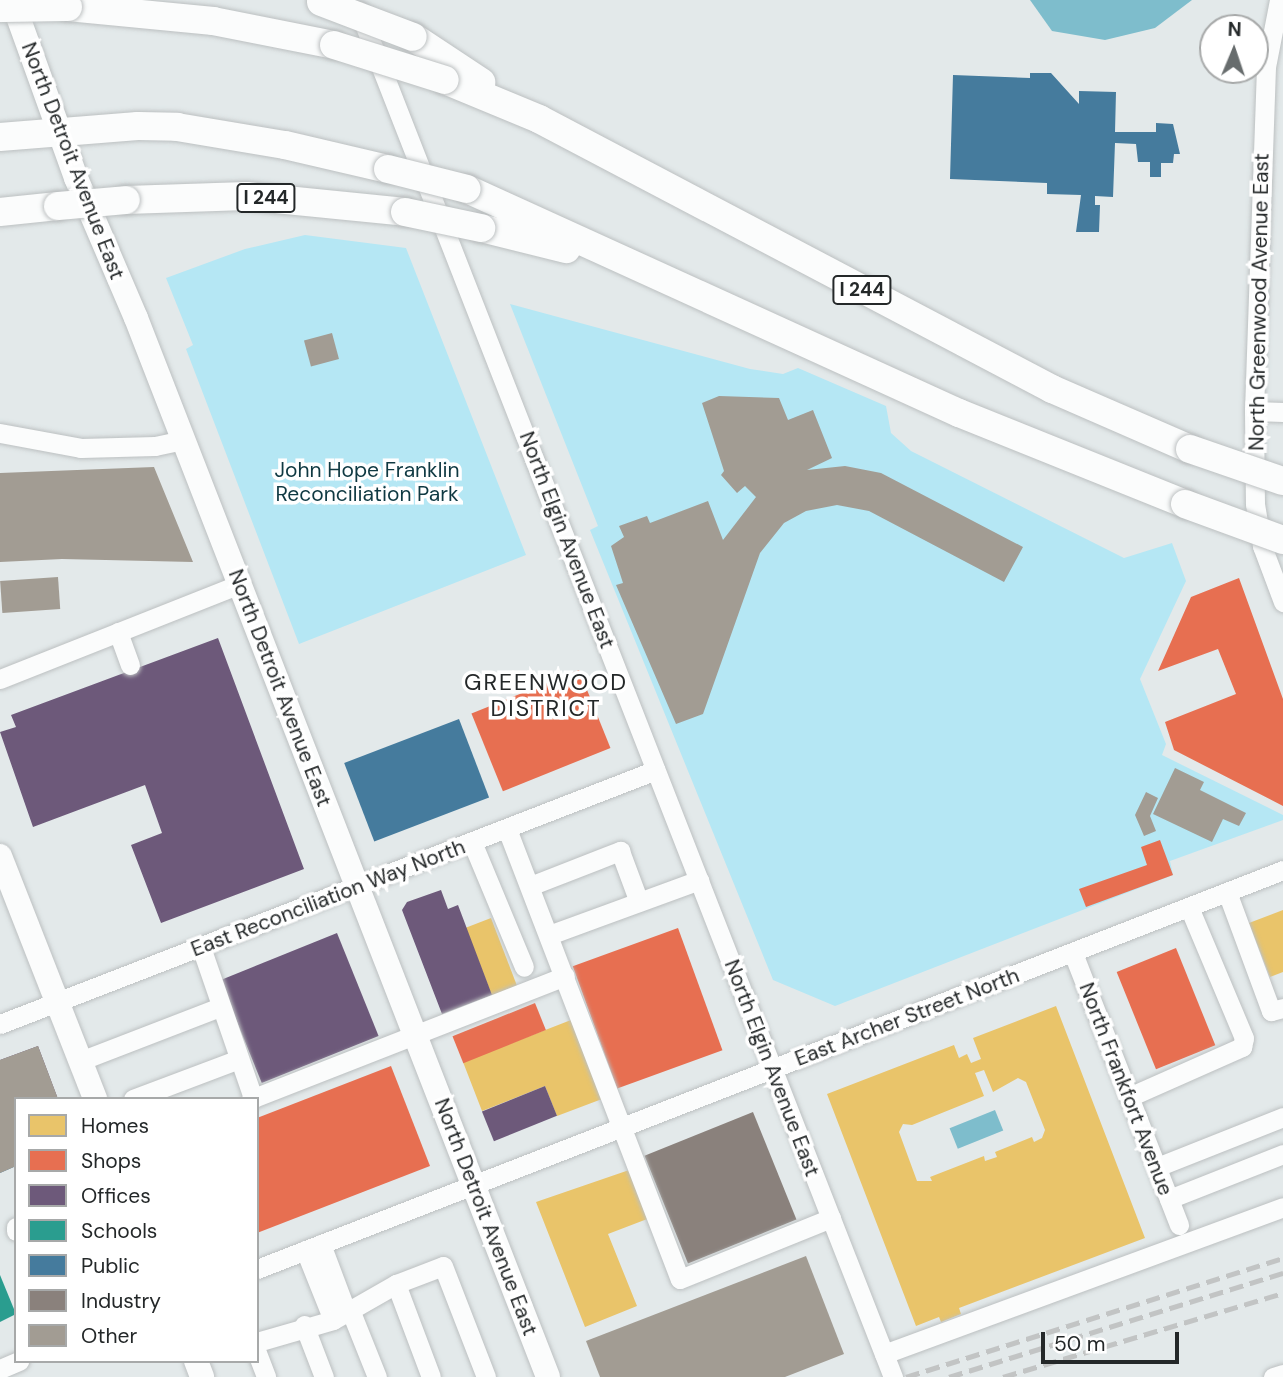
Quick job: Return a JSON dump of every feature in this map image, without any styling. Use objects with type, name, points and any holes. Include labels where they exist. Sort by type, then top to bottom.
[{"type":"highway","points":[[317,1],[413,37],[539,120]]},
{"type":"highway","name":"I 244","points":[[0,8],[68,7],[213,22],[334,45],[445,80],[539,120],[1006,367],[1190,449],[1283,481]]},
{"type":"highway","points":[[0,137],[138,125],[203,130],[388,169],[467,189],[778,330]]},
{"type":"highway","name":"I 244","points":[[0,212],[126,200],[246,197],[405,212],[481,228],[594,258],[778,330],[971,418],[1185,504],[1283,540]]},
{"type":"main road","name":"North Detroit Avenue East","points":[[12,0],[58,131],[184,440],[548,1377]]},
{"type":"main road","points":[[0,856],[94,1097]]},
{"type":"street","name":"North Elgin Avenue East","points":[[355,0],[893,1377]]},
{"type":"street","name":"North Greenwood Avenue East","points":[[1279,0],[1266,68],[1254,411],[1255,504],[1262,547],[1283,602]]},
{"type":"street","points":[[1254,411],[1283,412]]},
{"type":"street","points":[[0,433],[80,448],[155,446],[184,440]]},
{"type":"street","points":[[0,679],[240,584]]},
{"type":"street","points":[[118,632],[130,665]]},
{"type":"street","name":"East Reconciliation Way North","points":[[0,1024],[656,770]]},
{"type":"street","points":[[507,829],[624,1127],[680,1279],[831,1218]]},
{"type":"street","points":[[472,842],[524,967]]},
{"type":"street","points":[[530,886],[620,852],[639,902]]},
{"type":"street","name":"East Archer Street North","points":[[259,1268],[1283,870]]},
{"type":"street","points":[[549,935],[699,880]]},
{"type":"street","points":[[1227,892],[1272,1012],[1283,1008]]},
{"type":"street","points":[[1129,1097],[1242,1047],[1244,1038],[1189,907]]},
{"type":"street","points":[[201,947],[251,1097]]},
{"type":"street","name":"North Frankfort Avenue","points":[[1073,953],[1179,1225]]},
{"type":"street","points":[[257,1097],[414,1033],[565,976]]},
{"type":"street","points":[[80,1061],[220,1007]]},
{"type":"street","points":[[138,1097],[239,1059]]},
{"type":"street","points":[[1157,1167],[1283,1116]]},
{"type":"street","points":[[1169,1199],[1283,1154]]},
{"type":"street","points":[[884,1354],[1283,1206]]},
{"type":"street","points":[[313,1247],[344,1315],[377,1377]]},
{"type":"street","points":[[259,1341],[304,1325],[344,1315],[396,1284],[443,1266],[486,1377]]},
{"type":"street","points":[[396,1284],[431,1377]]},
{"type":"street","points":[[304,1325],[324,1377]]},
{"type":"street","points":[[259,1358],[266,1377]]},
{"type":"street","points":[[1273,1377],[1283,1374]]},
{"type":"green space","name":"John Hope Franklin Reconciliation Park","points":[[305,235],[406,248],[526,555],[299,644],[186,349],[193,345],[166,278],[245,249]]},
{"type":"green space","points":[[510,304],[750,369],[783,374],[798,368],[886,406],[891,433],[911,451],[1124,558],[1172,543],[1186,581],[1140,679],[1166,744],[1162,755],[1283,815],[1283,820],[1170,861],[1173,875],[835,1006],[773,980],[590,530],[598,526]]},
{"type":"shaded area","points":[[1030,0],[1192,0],[1155,28],[1105,40],[1052,31]]},
{"type":"shaded area","points":[[995,1110],[1003,1130],[958,1149],[950,1128]]},
{"type":"building: Homes","points":[[1283,910],[1283,972],[1270,977],[1249,923]]},
{"type":"building: Homes","points":[[491,918],[517,986],[492,996],[466,928]]},
{"type":"building: Homes","points":[[1056,1006],[1145,1238],[959,1308],[961,1314],[941,1322],[939,1317],[916,1326],[827,1094],[954,1045],[959,1058],[967,1054],[971,1063],[981,1059],[973,1038]],"holes":[[[984,1070],[993,1092],[1018,1078],[1026,1082],[1045,1130],[1042,1138],[1034,1142],[1032,1137],[995,1152],[997,1157],[985,1161],[984,1156],[930,1177],[932,1181],[917,1181],[899,1132],[903,1124],[912,1125],[984,1096],[975,1073]]]},
{"type":"building: Homes","points":[[571,1020],[602,1099],[557,1116],[545,1086],[482,1111],[463,1062]]},
{"type":"building: Homes","points":[[635,1168],[655,1216],[608,1234],[637,1306],[585,1327],[536,1202]]},
{"type":"building: Shops","points":[[1239,578],[1283,699],[1283,806],[1174,750],[1165,722],[1236,694],[1218,649],[1158,671],[1191,597]]},
{"type":"building: Shops","points":[[579,670],[610,748],[503,791],[471,713]]},
{"type":"building: Shops","points":[[1160,840],[1173,875],[1086,907],[1079,889],[1147,865],[1141,847]]},
{"type":"building: Shops","points":[[678,928],[722,1050],[617,1088],[573,966]]},
{"type":"building: Shops","points":[[1176,948],[1215,1045],[1156,1069],[1117,972]]},
{"type":"building: Shops","points":[[535,1003],[546,1030],[463,1063],[452,1036]]},
{"type":"building: Shops","points":[[391,1066],[430,1166],[259,1232],[259,1117]]},
{"type":"building: Offices","points":[[218,638],[304,869],[161,923],[131,845],[162,833],[145,785],[33,827],[0,732],[16,727],[11,715]]},
{"type":"building: Offices","points":[[441,890],[448,909],[458,905],[492,995],[442,1014],[402,910],[407,902]]},
{"type":"building: Offices","points":[[337,933],[379,1036],[262,1083],[220,980]]},
{"type":"building: Offices","points":[[38,1046],[57,1097],[14,1097],[14,1100],[0,1060]]},
{"type":"building: Offices","points":[[545,1086],[557,1116],[494,1141],[482,1111]]},
{"type":"building: Schools","points":[[0,1275],[14,1315],[0,1322]]},
{"type":"building: Public","points":[[1030,73],[1051,73],[1079,104],[1079,91],[1116,92],[1115,132],[1156,132],[1156,123],[1173,124],[1180,154],[1174,154],[1173,163],[1161,163],[1161,177],[1150,177],[1150,162],[1138,162],[1136,144],[1115,143],[1113,197],[1095,196],[1095,205],[1100,205],[1099,232],[1076,232],[1081,195],[1047,194],[1047,183],[950,179],[953,75],[1030,78]]},
{"type":"building: Public","points":[[459,719],[489,797],[374,842],[344,763]]},
{"type":"building: Public","points":[[0,1067],[14,1102],[14,1167],[0,1173]]},
{"type":"building: Industry","points":[[753,1112],[796,1220],[688,1263],[645,1156]]},
{"type":"building: Other","points":[[332,333],[339,359],[311,367],[304,341]]},
{"type":"building: Other","points":[[719,396],[779,398],[788,420],[813,410],[832,458],[807,470],[845,466],[881,473],[1023,547],[1004,582],[869,511],[837,505],[806,511],[784,523],[760,553],[703,714],[676,724],[616,585],[623,583],[611,546],[624,537],[619,526],[647,516],[650,523],[708,501],[723,540],[756,497],[745,486],[737,493],[721,475],[724,471],[702,403]]},
{"type":"building: Other","points":[[154,467],[193,562],[62,559],[0,562],[0,473]]},
{"type":"building: Other","points":[[58,577],[60,609],[2,613],[0,581]]},
{"type":"building: Other","points":[[1175,768],[1204,782],[1200,790],[1246,813],[1239,826],[1223,819],[1212,842],[1153,814]]},
{"type":"building: Other","points":[[1146,792],[1158,798],[1150,816],[1156,831],[1144,836],[1135,815]]},
{"type":"building: Other","points":[[38,1046],[57,1097],[14,1097],[14,1167],[0,1173],[0,1060]]},
{"type":"building: Other","points":[[806,1256],[844,1354],[785,1377],[600,1377],[586,1341]]},
{"type":"railway","points":[[906,1377],[1283,1258]]},
{"type":"railway","points":[[949,1377],[1283,1273]]},
{"type":"railway","points":[[1003,1377],[1283,1293]]},
{"type":"district","name":"GREENWOOD DISTRICT","points":[[546,695]]}]
